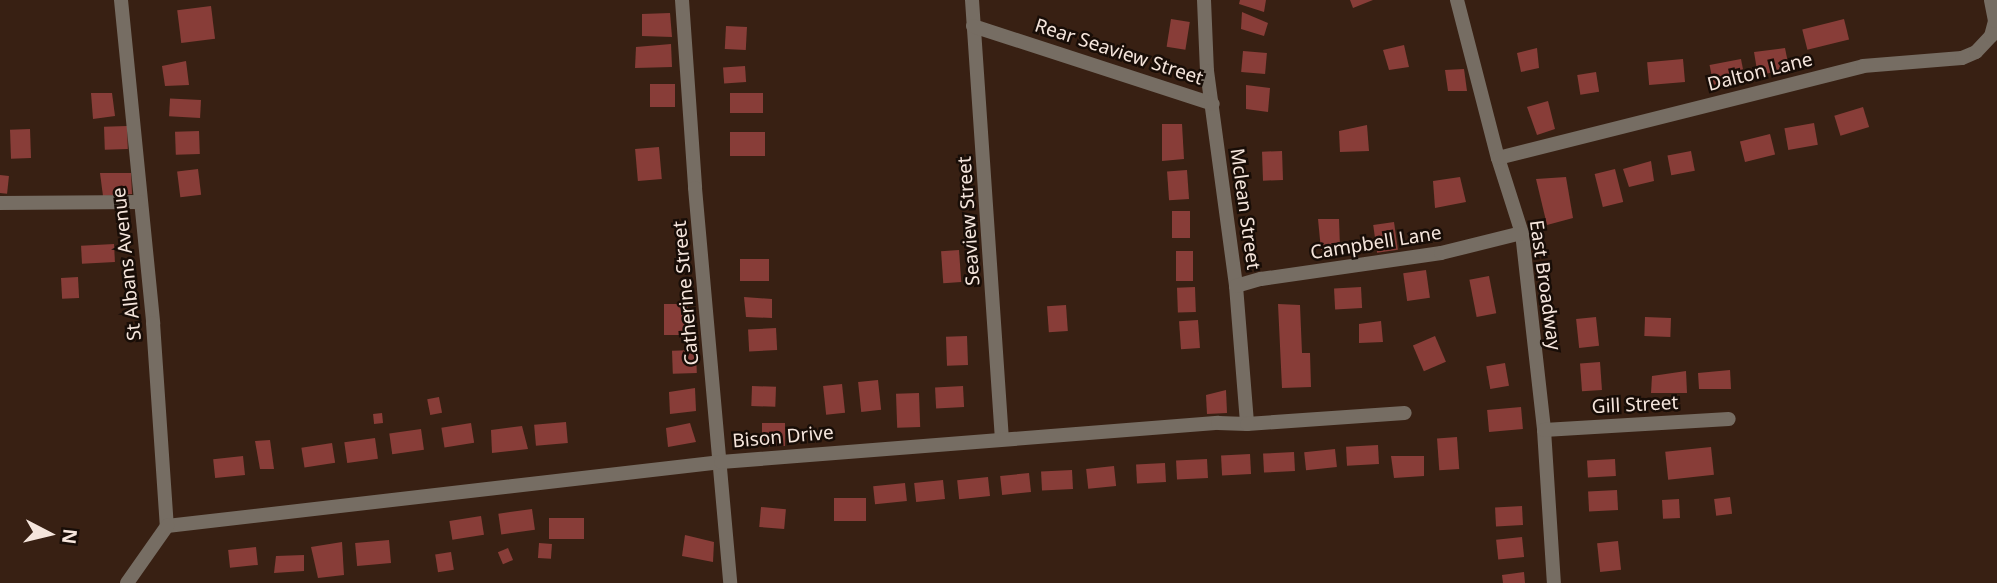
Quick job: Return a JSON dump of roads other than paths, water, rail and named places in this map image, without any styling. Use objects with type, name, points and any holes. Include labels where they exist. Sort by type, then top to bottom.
[{"type":"street","name":"St Albans Avenue","points":[[121,0],[153,323],[167,526]]},
{"type":"street","name":"Catherine Street","points":[[682,0],[696,200],[730,583]]},
{"type":"street","name":"Seaview Street","points":[[972,0],[1002,439]]},
{"type":"street","name":"Mclean Street","points":[[1205,0],[1205,38],[1236,286],[1247,424]]},
{"type":"street","name":"East Broadway","points":[[1457,0],[1498,158],[1522,233],[1544,430],[1553,583]]},
{"type":"street","name":"Dalton Lane","points":[[1498,158],[1863,66],[1962,58],[1976,52],[1991,36],[1995,21],[1991,0]]},
{"type":"street","name":"Rear Seaview Street","points":[[973,26],[1213,104]]},
{"type":"street","points":[[0,204],[140,202]]},
{"type":"street","name":"Campbell Lane","points":[[1236,286],[1261,279],[1441,253],[1522,233]]},
{"type":"street","name":"Bison Drive","points":[[167,526],[721,461],[1218,423],[1247,424],[1405,413]]},
{"type":"street","name":"Gill Street","points":[[1544,430],[1729,419]]},
{"type":"street","points":[[127,583],[167,526]]}]
